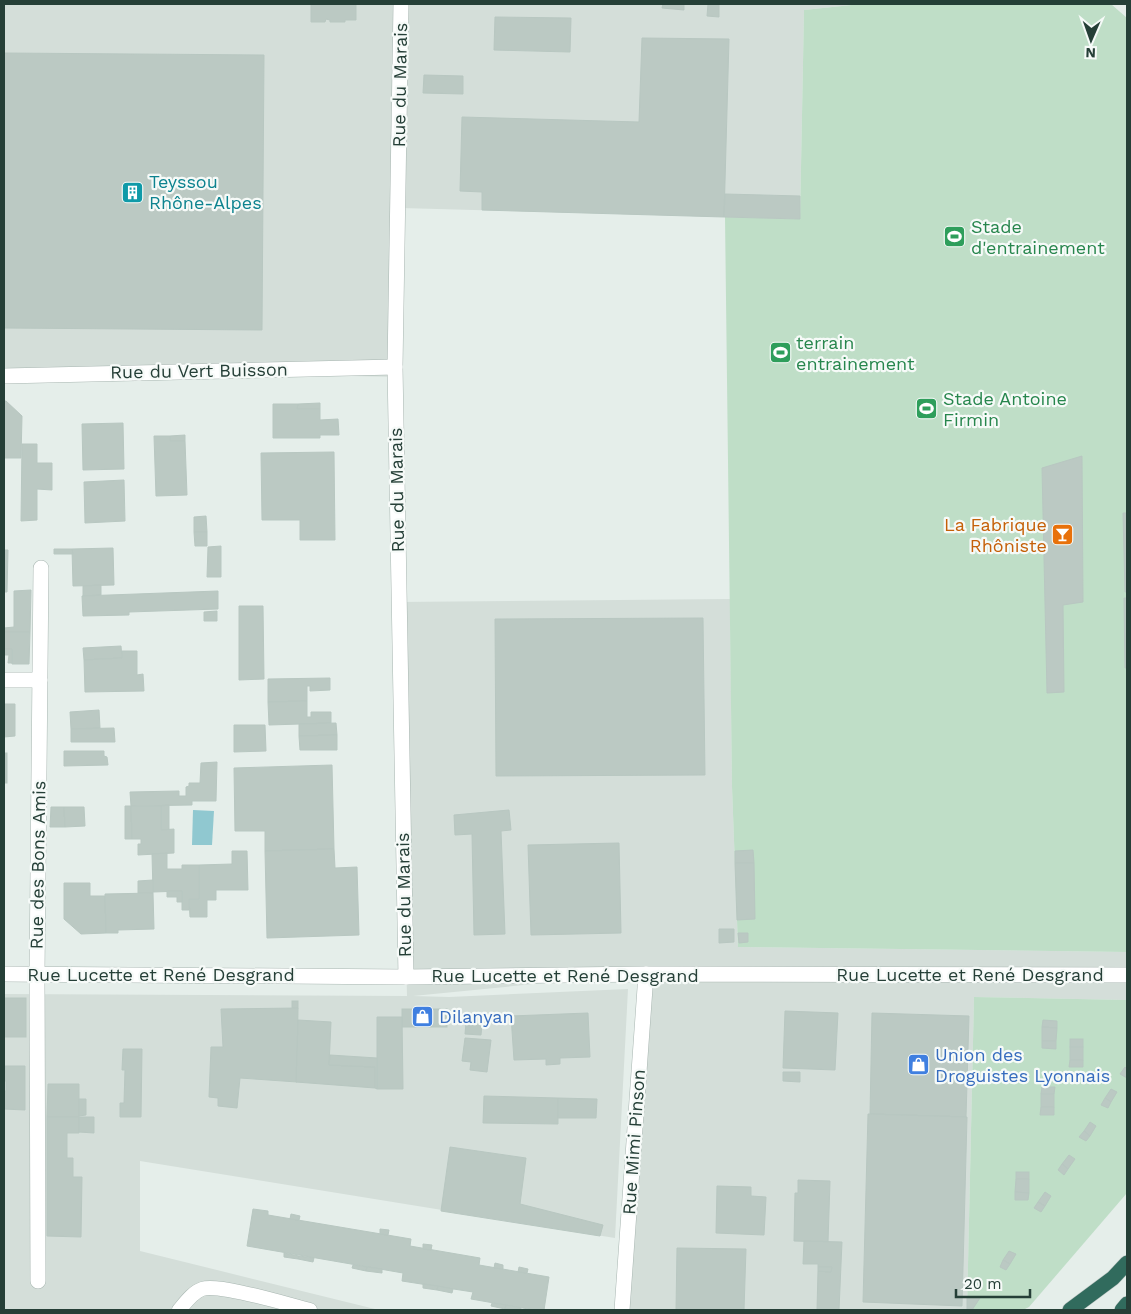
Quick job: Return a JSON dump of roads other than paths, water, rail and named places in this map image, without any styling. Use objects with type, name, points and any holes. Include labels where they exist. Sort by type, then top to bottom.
[{"type":"highway","points":[[1070,1310],[1113,1278],[1127,1263]]},
{"type":"highway","points":[[1122,1310],[1127,1304]]},
{"type":"street","name":"Rue du Marais","points":[[401,4],[394,366],[406,977]]},
{"type":"street","name":"Rue du Vert Buisson","points":[[4,376],[394,366]]},
{"type":"street","name":"Rue des Bons Amis","points":[[38,1281],[37,974],[41,568]]},
{"type":"street","points":[[4,680],[40,680]]},
{"type":"street","name":"Rue Lucette et René Desgrand","points":[[4,974],[406,977],[646,974],[1127,975]]},
{"type":"street","name":"Rue Mimi Pinson","points":[[622,1310],[646,974]]},
{"type":"lane","points":[[180,1310],[188,1299],[202,1289],[219,1287],[310,1310]]},
{"type":"water","points":[[193,810],[214,811],[212,845],[192,845]]},
{"type":"place","name":"Teyssou Rhône-Alpes","points":[[133,192]]},
{"type":"place","name":"Stade d'entrainement","points":[[955,237]]},
{"type":"place","name":"terrain entrainement","points":[[780,353]]},
{"type":"place","name":"Stade Antoine Firmin","points":[[927,409]]},
{"type":"place","name":"La Fabrique Rhôniste","points":[[1063,535]]},
{"type":"place","name":"Dilanyan","points":[[423,1017]]},
{"type":"place","name":"Union des Droguistes Lyonnais","points":[[919,1065]]}]
